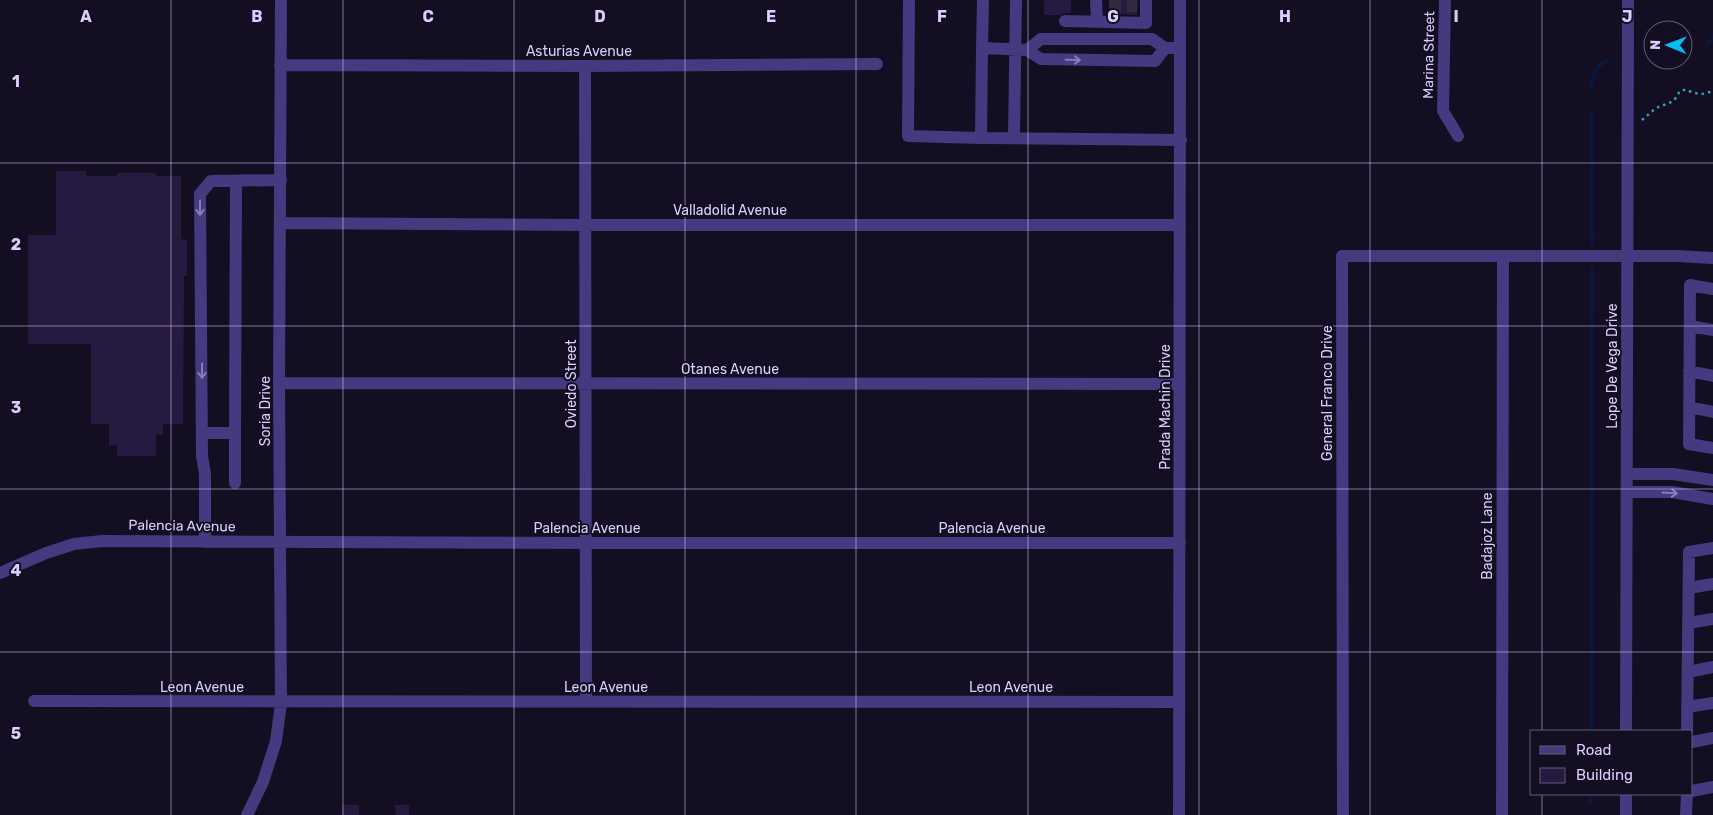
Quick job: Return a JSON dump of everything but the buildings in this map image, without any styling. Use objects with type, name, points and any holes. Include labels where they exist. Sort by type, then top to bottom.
[{"type":"street","name":"Soria Drive","points":[[247,815],[266,774],[276,741],[281,702],[279,383],[281,0]]},
{"type":"street","points":[[909,0],[908,136],[1181,140]]},
{"type":"street","points":[[981,138],[983,0]]},
{"type":"street","points":[[1014,137],[1021,50],[1016,0]]},
{"type":"street","name":"Prada Machin Drive","points":[[1179,815],[1180,0]]},
{"type":"street","name":"Marina Street","points":[[1444,0],[1443,111],[1458,136]]},
{"type":"street","name":"Lope De Vega Drive","points":[[1626,730],[1628,0]]},
{"type":"street","points":[[1097,21],[1101,4]]},
{"type":"street","points":[[1065,21],[1146,23],[1143,4]]},
{"type":"street","points":[[1021,50],[1041,39],[1152,39],[1165,48],[1181,49]]},
{"type":"street","points":[[982,48],[1021,50],[1041,59],[1155,61],[1165,48]]},
{"type":"street","name":"Asturias Avenue","points":[[280,65],[585,66],[877,64]]},
{"type":"street","name":"Oviedo Street","points":[[585,66],[586,702]]},
{"type":"street","points":[[235,482],[236,180]]},
{"type":"street","points":[[205,542],[205,474],[202,456],[200,194],[211,181],[281,180]]},
{"type":"street","name":"Valladolid Avenue","points":[[280,223],[586,225],[1180,224]]},
{"type":"street","name":"General Franco Drive","points":[[1343,815],[1342,256],[1676,256],[1713,258]]},
{"type":"street","name":"Badajoz Lane","points":[[1502,815],[1503,257]]},
{"type":"street","points":[[1713,290],[1690,285],[1689,372],[1689,444],[1713,448]]},
{"type":"street","points":[[1690,326],[1713,330]]},
{"type":"street","points":[[1689,372],[1713,376]]},
{"type":"street","name":"Otanes Avenue","points":[[279,383],[1180,384]]},
{"type":"street","points":[[1689,407],[1713,412]]},
{"type":"street","points":[[202,433],[235,433]]},
{"type":"street","points":[[1627,474],[1673,474],[1713,480]]},
{"type":"street","points":[[1627,492],[1672,492],[1713,499]]},
{"type":"street","name":"Palencia Avenue","points":[[0,573],[46,553],[74,544],[102,541],[1180,543]]},
{"type":"street","points":[[1687,730],[1689,552],[1713,548]]},
{"type":"street","points":[[1689,588],[1713,584]]},
{"type":"street","points":[[1688,623],[1713,618]]},
{"type":"street","points":[[1688,672],[1713,668]]},
{"type":"street","name":"Leon Avenue","points":[[34,701],[1179,702]]},
{"type":"street","points":[[1688,707],[1713,703]]},
{"type":"street","points":[[1693,742],[1713,738]]},
{"type":"street","points":[[1693,791],[1713,788]]},
{"type":"street","points":[[1626,795],[1626,815]]},
{"type":"street","points":[[1686,815],[1687,795]]},
{"type":"path","points":[[1642,120],[1656,108],[1674,101],[1678,93],[1684,89],[1702,94],[1713,91]]},
{"type":"waterway","points":[[1707,44],[1713,38]]},
{"type":"waterway","points":[[1591,89],[1595,72],[1599,66],[1607,61]]},
{"type":"waterway","points":[[1591,112],[1592,244]]},
{"type":"waterway","points":[[1591,730],[1592,269]]},
{"type":"waterway","points":[[1591,795],[1591,803]]},
{"type":"tunnel","points":[[1109,6],[1137,6]]}]
